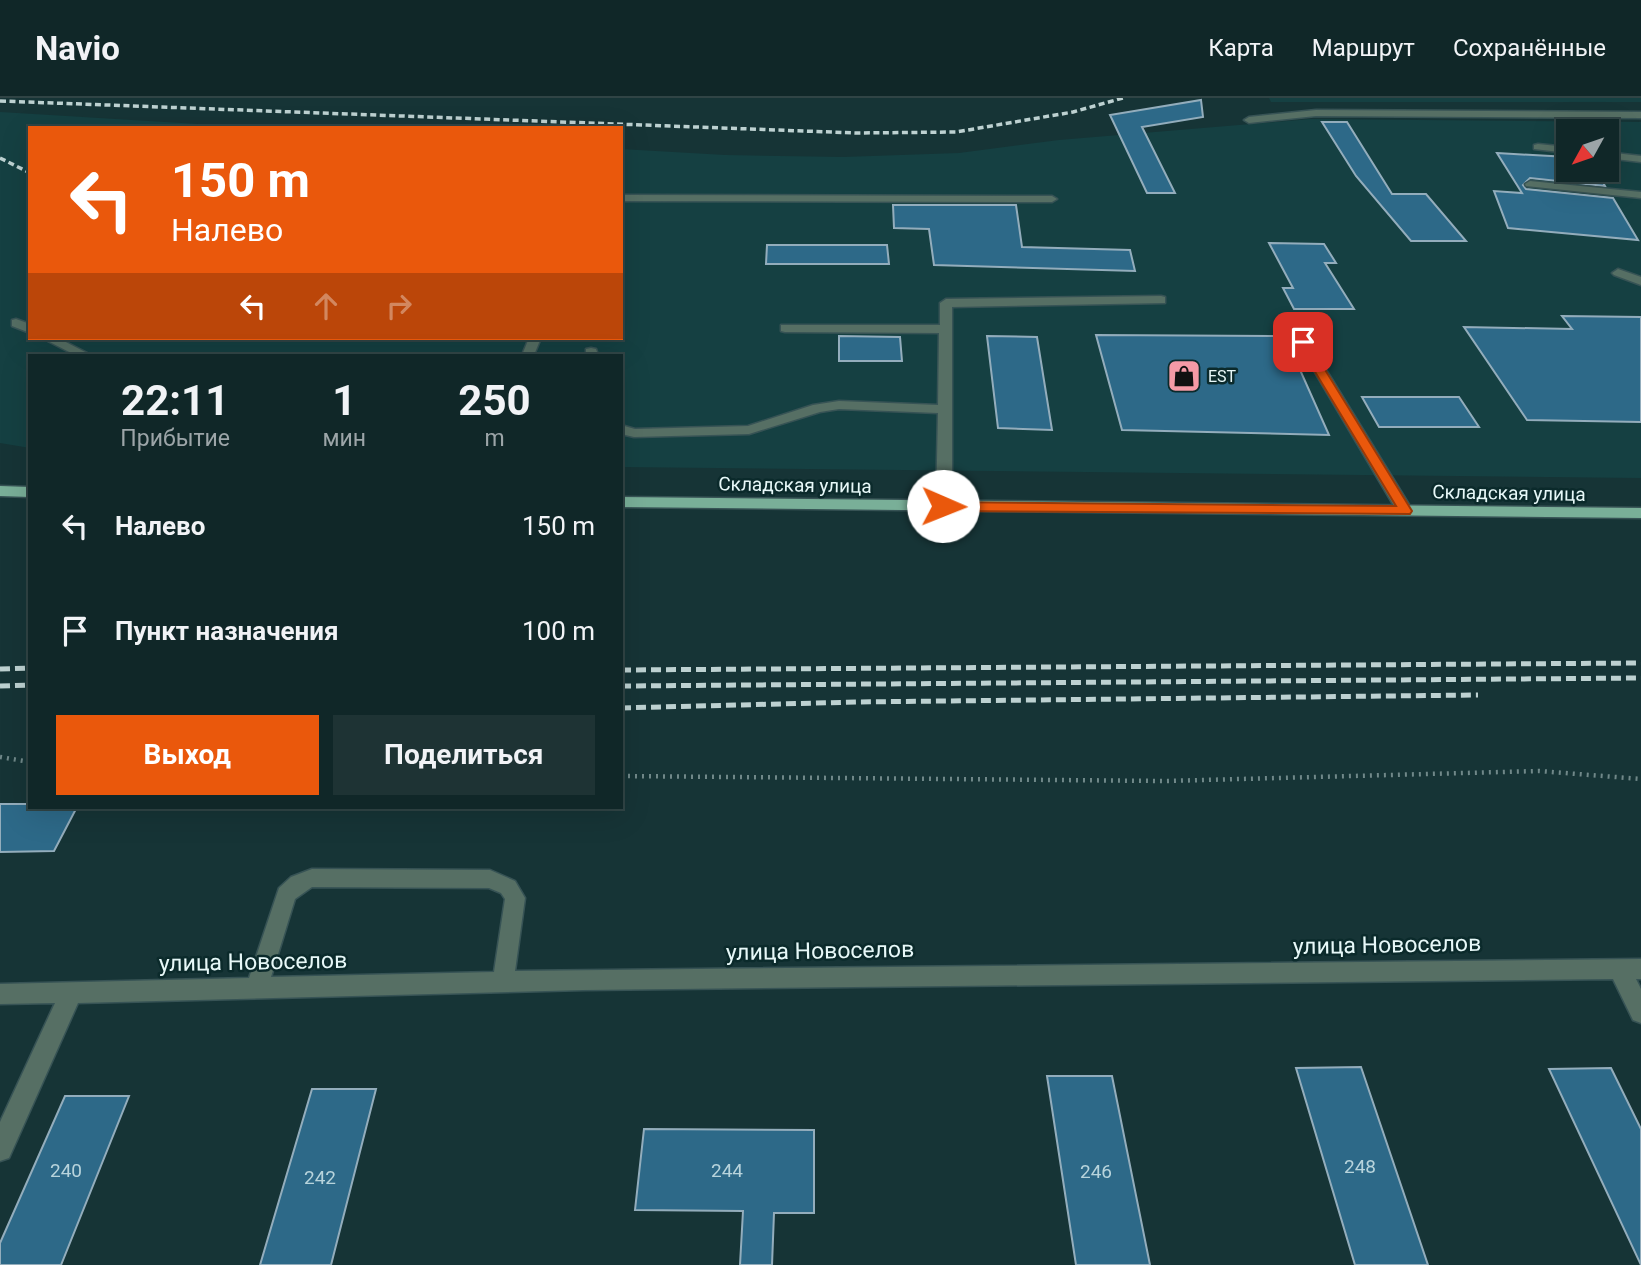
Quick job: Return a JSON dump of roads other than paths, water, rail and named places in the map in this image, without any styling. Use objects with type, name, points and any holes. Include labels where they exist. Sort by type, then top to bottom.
[{"type":"main road","points":[[0,491],[28,492]]},
{"type":"main road","name":"Складская улица","points":[[623,502],[1641,513]]},
{"type":"street","points":[[1249,120],[1316,113],[1641,115]]},
{"type":"street","points":[[1538,147],[1556,149]]},
{"type":"street","points":[[1619,156],[1641,159]]},
{"type":"street","points":[[1530,184],[1641,195]]},
{"type":"street","points":[[623,198],[1052,199]]},
{"type":"street","points":[[1618,273],[1641,281]]},
{"type":"street","points":[[943,506],[946,303],[1161,300]]},
{"type":"street","points":[[16,323],[28,328]]},
{"type":"street","points":[[785,328],[946,329]]},
{"type":"street","points":[[52,340],[83,354]]},
{"type":"street","points":[[1303,342],[1405,511]]},
{"type":"street","points":[[623,430],[634,433],[749,430],[818,408],[839,405],[944,409]]},
{"type":"street","points":[[257,988],[286,894],[298,883],[312,877],[490,879],[508,887],[514,898],[503,982]]},
{"type":"street","points":[[1619,969],[1641,1013]]},
{"type":"street","name":"улица Новоселов","points":[[0,995],[503,982],[1641,969]]},
{"type":"street","points":[[0,1149],[71,993]]},
{"type":"railway","points":[[0,101],[857,133],[956,132],[1073,112],[1123,98]]},
{"type":"railway","points":[[0,158],[28,172]]},
{"type":"railway","points":[[623,670],[1641,663]]},
{"type":"railway","points":[[0,669],[28,668]]},
{"type":"railway","points":[[623,686],[1641,678]]},
{"type":"railway","points":[[0,686],[28,685]]},
{"type":"railway","points":[[623,708],[856,702],[1478,695]]},
{"type":"place","name":"EST","points":[[1184,376]]}]
